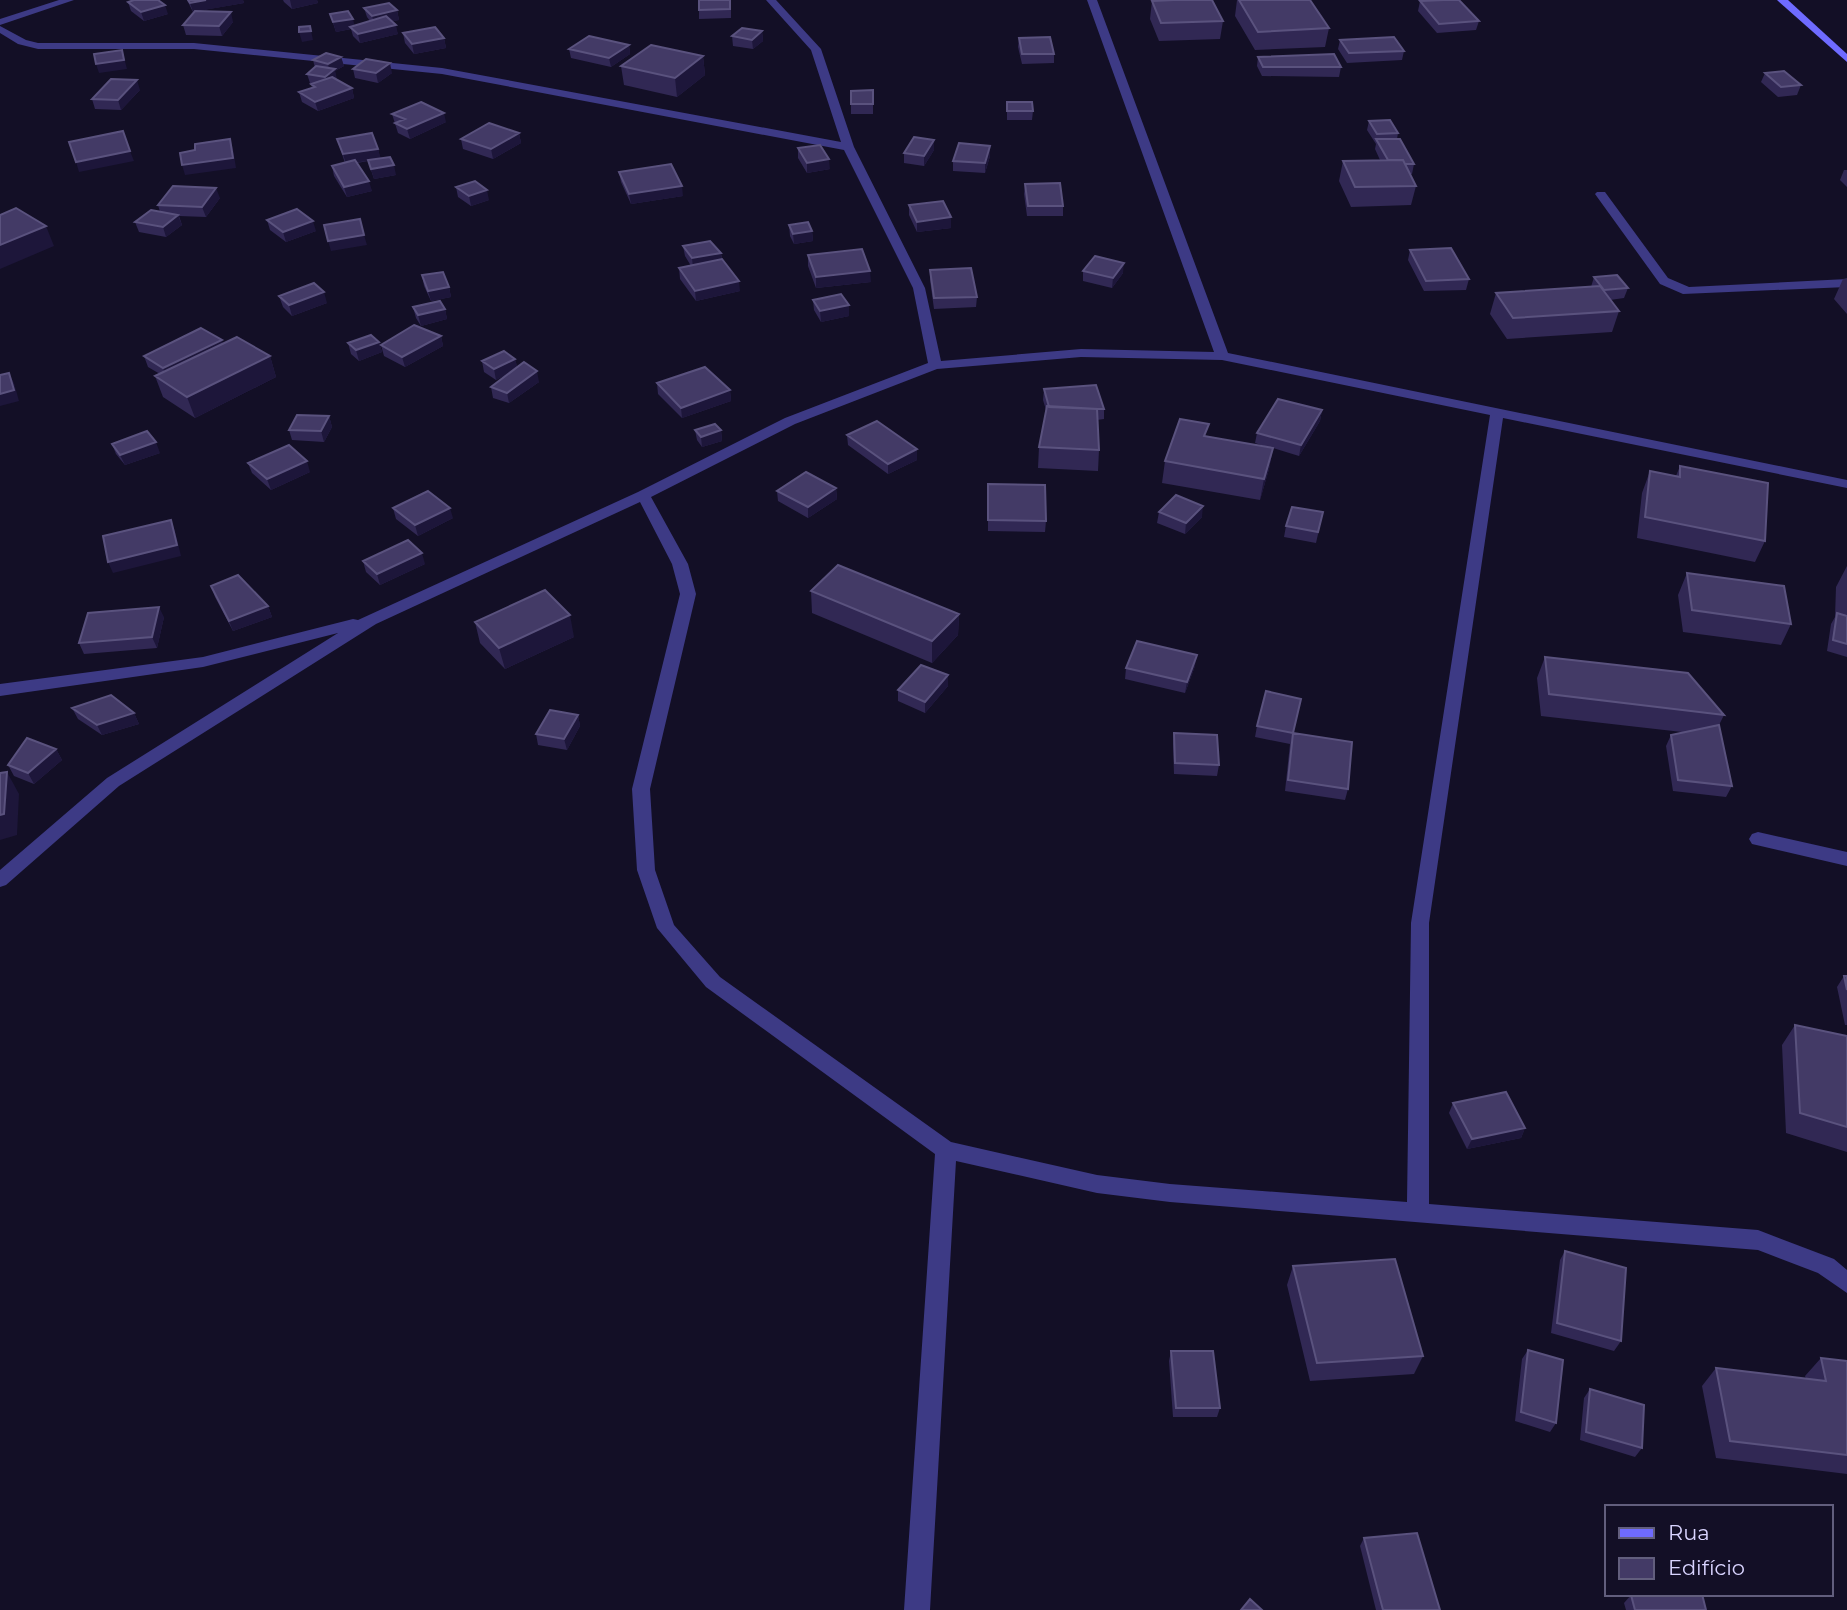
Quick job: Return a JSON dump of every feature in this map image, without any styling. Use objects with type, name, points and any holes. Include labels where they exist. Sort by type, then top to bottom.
[{"type":"street","points":[[0,22],[69,0]]},
{"type":"street","points":[[771,0],[816,49],[848,148],[919,288],[935,365]]},
{"type":"street","points":[[1092,0],[1222,356]]},
{"type":"street","points":[[1782,0],[1847,59]]},
{"type":"street","points":[[0,29],[22,42],[38,46],[194,46],[442,71],[848,148]]},
{"type":"street","points":[[1601,194],[1650,263],[1664,281],[1674,288],[1687,291],[1847,283]]},
{"type":"street","points":[[0,880],[113,782],[370,620],[643,495],[790,421],[935,365],[1081,353],[1222,356],[1847,484]]},
{"type":"street","points":[[1418,1213],[1420,923],[1497,413]]},
{"type":"street","points":[[643,495],[680,564],[688,594],[641,789],[646,870],[666,928],[713,982],[946,1150],[1097,1184],[1758,1240],[1826,1266],[1847,1283]]},
{"type":"street","points":[[0,690],[203,662],[370,620]]},
{"type":"street","points":[[1758,839],[1847,859]]},
{"type":"street","points":[[916,1610],[946,1150]]},
{"type":"building","points":[[158,0],[165,5],[141,12],[128,2]]},
{"type":"building","points":[[699,0],[730,0],[730,9],[699,10]]},
{"type":"building","points":[[1212,0],[1223,21],[1161,23],[1152,1]]},
{"type":"building","points":[[1239,0],[1310,0],[1329,28],[1258,32]]},
{"type":"building","points":[[1459,0],[1479,21],[1439,24],[1420,1]]},
{"type":"building","points":[[389,3],[397,10],[372,16],[364,8]]},
{"type":"building","points":[[195,11],[231,12],[219,26],[183,25]]},
{"type":"building","points":[[348,11],[353,19],[333,22],[330,14]]},
{"type":"building","points":[[386,16],[396,25],[358,34],[350,27]]},
{"type":"building","points":[[310,26],[311,31],[299,32],[299,27]]},
{"type":"building","points":[[435,27],[444,38],[412,44],[403,33]]},
{"type":"building","points":[[742,28],[762,31],[752,40],[732,36]]},
{"type":"building","points":[[589,36],[629,45],[609,58],[569,49]]},
{"type":"building","points":[[1050,37],[1054,54],[1022,54],[1019,38]]},
{"type":"building","points":[[1394,37],[1404,51],[1349,53],[1340,40]]},
{"type":"building","points":[[651,45],[703,56],[675,78],[621,66]]},
{"type":"building","points":[[122,50],[124,60],[96,64],[94,54]]},
{"type":"building","points":[[326,53],[341,57],[328,64],[313,60]]},
{"type":"building","points":[[1334,54],[1341,67],[1263,67],[1258,57]]},
{"type":"building","points":[[366,59],[390,63],[376,73],[353,69]]},
{"type":"building","points":[[316,66],[335,69],[325,77],[307,74]]},
{"type":"building","points":[[1784,71],[1801,85],[1781,87],[1765,73]]},
{"type":"building","points":[[332,77],[352,88],[315,102],[299,92],[315,87],[311,84]]},
{"type":"building","points":[[111,79],[137,80],[118,100],[92,99]]},
{"type":"building","points":[[873,90],[873,104],[851,104],[851,91]]},
{"type":"building","points":[[421,102],[444,113],[407,129],[395,123],[405,119],[392,114]]},
{"type":"building","points":[[1007,102],[1032,102],[1033,111],[1007,111]]},
{"type":"building","points":[[1390,120],[1398,133],[1377,134],[1369,121]]},
{"type":"building","points":[[489,123],[519,133],[491,149],[461,139]]},
{"type":"building","points":[[123,131],[130,151],[76,162],[69,142]]},
{"type":"building","points":[[372,133],[378,149],[343,154],[337,139]]},
{"type":"building","points":[[914,137],[934,140],[924,156],[904,153]]},
{"type":"building","points":[[230,139],[233,158],[182,165],[180,153],[195,150],[195,144]]},
{"type":"building","points":[[1376,139],[1400,139],[1414,164],[1405,164],[1403,160],[1388,160]]},
{"type":"building","points":[[959,143],[990,146],[985,163],[953,161]]},
{"type":"building","points":[[820,145],[829,159],[807,163],[798,148]]},
{"type":"building","points":[[390,157],[394,165],[371,169],[368,160]]},
{"type":"building","points":[[355,160],[369,181],[344,187],[332,166]]},
{"type":"building","points":[[1403,160],[1416,186],[1355,187],[1343,161]]},
{"type":"building","points":[[671,164],[682,186],[629,194],[619,172]]},
{"type":"building","points":[[475,181],[487,190],[469,196],[456,187]]},
{"type":"building","points":[[1060,183],[1063,206],[1028,206],[1025,184]]},
{"type":"building","points":[[173,186],[216,188],[202,207],[158,205]]},
{"type":"building","points":[[943,201],[951,217],[917,222],[909,205]]},
{"type":"building","points":[[16,208],[46,226],[0,245],[0,215]]},
{"type":"building","points":[[297,209],[313,221],[283,232],[267,220]]},
{"type":"building","points":[[151,210],[178,215],[163,227],[135,222]]},
{"type":"building","points":[[360,219],[364,235],[328,241],[324,225]]},
{"type":"building","points":[[808,222],[812,231],[793,234],[789,225]]},
{"type":"building","points":[[710,241],[721,253],[692,258],[683,246]]},
{"type":"building","points":[[1451,248],[1469,279],[1426,281],[1410,250]]},
{"type":"building","points":[[862,249],[870,271],[816,277],[808,255]]},
{"type":"building","points":[[1095,256],[1124,263],[1113,278],[1083,271]]},
{"type":"building","points":[[722,259],[739,281],[695,291],[679,268]]},
{"type":"building","points":[[971,268],[977,297],[934,298],[930,270]]},
{"type":"building","points":[[443,272],[449,287],[428,291],[422,275]]},
{"type":"building","points":[[1617,275],[1628,288],[1604,290],[1594,277]]},
{"type":"building","points":[[314,283],[324,292],[289,305],[279,296]]},
{"type":"building","points":[[1600,286],[1619,311],[1513,318],[1496,293]]},
{"type":"building","points":[[841,294],[849,305],[820,311],[813,300]]},
{"type":"building","points":[[440,301],[445,309],[418,315],[413,307]]},
{"type":"building","points":[[414,325],[441,336],[402,357],[381,345]]},
{"type":"building","points":[[201,328],[222,340],[163,368],[144,356]]},
{"type":"building","points":[[371,335],[379,342],[356,350],[348,343]]},
{"type":"building","points":[[237,337],[270,356],[187,397],[155,376]]},
{"type":"building","points":[[504,351],[515,359],[494,369],[482,361]]},
{"type":"building","points":[[524,362],[537,371],[507,393],[491,387]]},
{"type":"building","points":[[705,367],[730,390],[681,408],[657,383]]},
{"type":"building","points":[[9,373],[14,390],[0,394],[0,375]]},
{"type":"building","points":[[1096,385],[1104,409],[1049,407],[1044,389]]},
{"type":"building","points":[[1278,399],[1322,410],[1301,445],[1257,433]]},
{"type":"building","points":[[1047,406],[1097,409],[1099,450],[1039,447]]},
{"type":"building","points":[[297,415],[329,416],[321,431],[289,430]]},
{"type":"building","points":[[1180,419],[1209,424],[1204,436],[1273,448],[1264,479],[1165,461]]},
{"type":"building","points":[[877,421],[917,449],[888,464],[847,435]]},
{"type":"building","points":[[715,424],[721,430],[701,437],[695,430]]},
{"type":"building","points":[[147,431],[156,442],[120,455],[112,444]]},
{"type":"building","points":[[289,445],[307,461],[267,479],[248,463]]},
{"type":"building","points":[[1680,466],[1768,483],[1765,541],[1645,517],[1650,471],[1680,477]]},
{"type":"building","points":[[806,472],[836,488],[808,507],[777,491]]},
{"type":"building","points":[[988,484],[1045,485],[1046,521],[988,520]]},
{"type":"building","points":[[428,491],[450,508],[415,525],[393,508]]},
{"type":"building","points":[[1176,495],[1203,506],[1186,523],[1159,512]]},
{"type":"building","points":[[1292,507],[1323,512],[1318,532],[1286,526]]},
{"type":"building","points":[[171,520],[177,545],[108,562],[103,536]]},
{"type":"building","points":[[408,540],[422,553],[377,574],[363,561]]},
{"type":"building","points":[[838,565],[959,614],[932,641],[811,591]]},
{"type":"building","points":[[1687,573],[1784,586],[1791,624],[1692,610]]},
{"type":"building","points":[[238,575],[268,606],[229,621],[211,586]]},
{"type":"building","points":[[545,590],[570,615],[499,648],[475,622]]},
{"type":"building","points":[[159,607],[152,637],[79,643],[88,613]]},
{"type":"building","points":[[1837,613],[1847,616],[1847,644],[1833,640]]},
{"type":"building","points":[[1137,641],[1197,655],[1187,682],[1126,668]]},
{"type":"building","points":[[1545,657],[1688,673],[1724,715],[1549,694]]},
{"type":"building","points":[[921,665],[948,675],[925,702],[898,690]]},
{"type":"building","points":[[1266,691],[1301,699],[1293,733],[1257,726]]},
{"type":"building","points":[[111,695],[134,713],[97,725],[72,708]]},
{"type":"building","points":[[550,710],[578,715],[564,739],[536,734]]},
{"type":"building","points":[[1719,725],[1732,786],[1678,780],[1671,735]]},
{"type":"building","points":[[1174,733],[1217,735],[1219,765],[1175,763]]},
{"type":"building","points":[[1293,733],[1352,742],[1348,789],[1288,780]]},
{"type":"building","points":[[27,738],[56,749],[28,773],[8,765]]},
{"type":"building","points":[[7,772],[4,814],[0,815],[0,773]]},
{"type":"building","points":[[1795,1025],[1847,1036],[1847,1127],[1800,1113]]},
{"type":"building","points":[[1506,1092],[1525,1128],[1472,1139],[1453,1103]]},
{"type":"building","points":[[1565,1251],[1626,1268],[1621,1341],[1557,1323]]},
{"type":"building","points":[[1395,1259],[1423,1356],[1317,1363],[1293,1266]]},
{"type":"building","points":[[1528,1350],[1563,1360],[1556,1423],[1521,1412]]},
{"type":"building","points":[[1171,1351],[1213,1351],[1220,1408],[1176,1408]]},
{"type":"building","points":[[1821,1358],[1847,1361],[1847,1455],[1730,1441],[1716,1368],[1826,1381]]},
{"type":"building","points":[[1590,1389],[1644,1405],[1642,1448],[1586,1432]]},
{"type":"building","points":[[1417,1533],[1440,1610],[1383,1610],[1364,1538]]},
{"type":"building","points":[[1631,1596],[1702,1596],[1706,1610],[1635,1610]]},
{"type":"building","points":[[1250,1599],[1262,1610],[1241,1610]]}]
